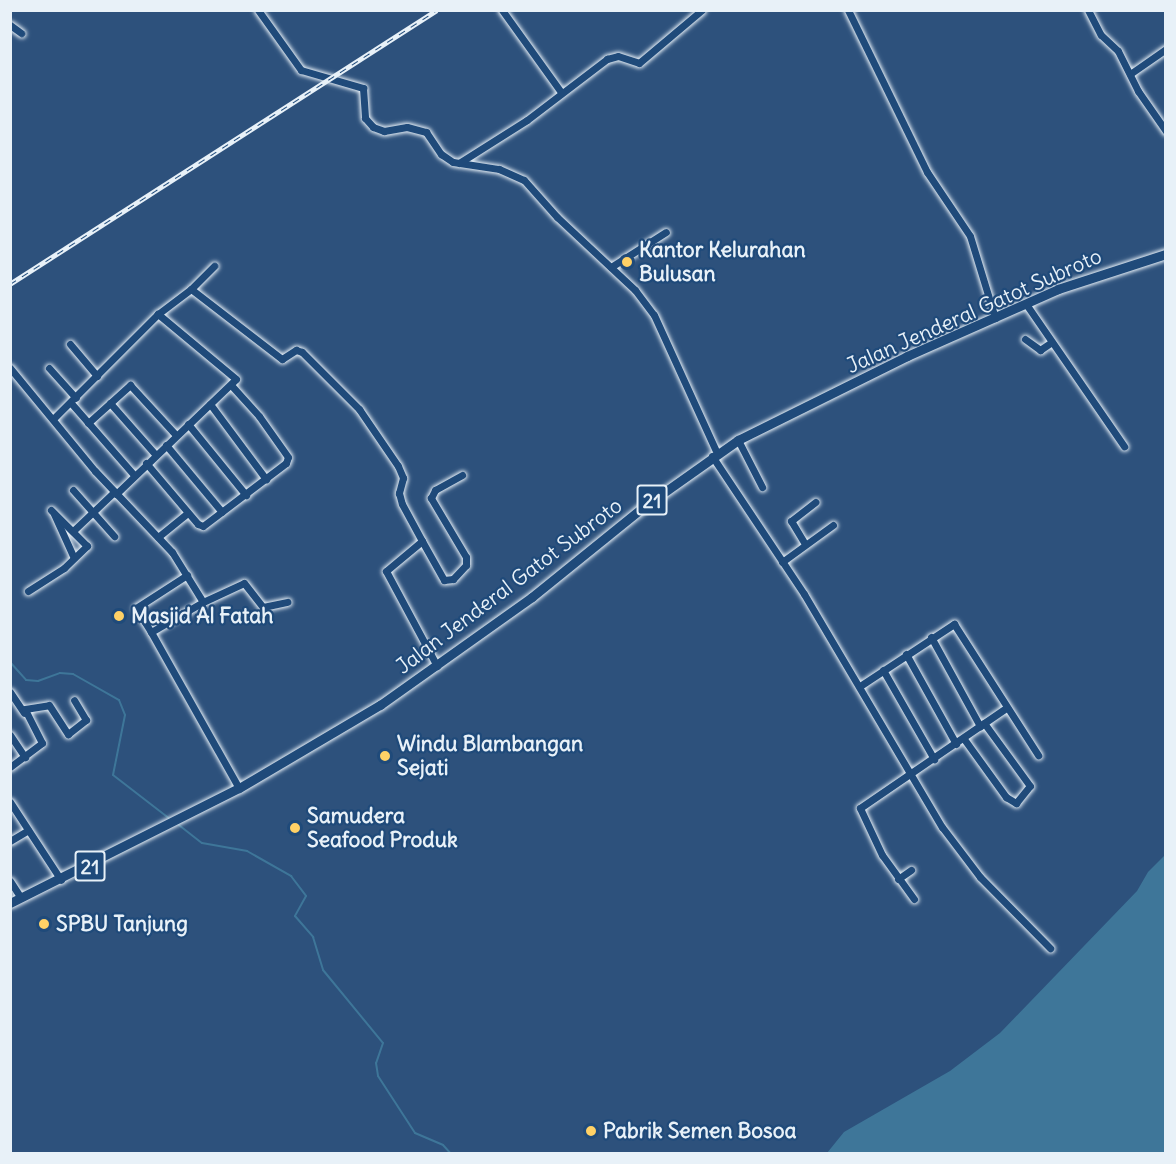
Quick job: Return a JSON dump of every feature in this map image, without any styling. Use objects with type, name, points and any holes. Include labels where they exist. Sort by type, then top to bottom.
[{"type":"highway","name":"Jalan Jenderal Gatot Subroto","points":[[10,903],[61,880],[179,820],[339,731],[437,666],[714,454],[738,440],[907,356],[1026,304],[1111,269],[1166,254]]},
{"type":"street","points":[[258,10],[301,70],[363,88],[365,118],[373,127],[384,131],[407,127],[426,132],[441,154],[459,163],[499,169],[524,180],[557,217],[635,290],[654,315],[714,454],[860,686],[910,774],[969,864],[1050,948]]},
{"type":"street","points":[[502,10],[561,92]]},
{"type":"street","points":[[459,163],[527,120],[607,59],[618,56],[639,63],[702,10]]},
{"type":"street","points":[[848,10],[927,172],[970,236],[995,318]]},
{"type":"street","points":[[1088,10],[1101,35],[1118,51],[1166,131]]},
{"type":"street","points":[[10,25],[21,33]]},
{"type":"street","points":[[1130,74],[1166,49]]},
{"type":"street","points":[[610,267],[666,232]]},
{"type":"street","points":[[53,419],[158,314],[191,289],[214,266]]},
{"type":"street","points":[[191,289],[282,359],[296,350],[302,352],[358,409],[398,466],[403,478],[399,493],[402,504],[444,580],[453,579],[466,565],[466,557],[431,498],[435,490],[462,475]]},
{"type":"street","points":[[1026,304],[1124,446]]},
{"type":"street","points":[[73,531],[236,379],[234,373],[158,314]]},
{"type":"street","points":[[1025,339],[1040,350],[1052,342]]},
{"type":"street","points":[[70,344],[97,376]]},
{"type":"street","points":[[10,368],[115,493],[158,537],[187,575],[203,602]]},
{"type":"street","points":[[49,368],[88,423],[134,475]]},
{"type":"street","points":[[88,423],[132,385],[176,435]]},
{"type":"street","points":[[146,463],[188,513],[203,526],[266,479],[288,457],[231,385]]},
{"type":"street","points":[[110,403],[155,454]]},
{"type":"street","points":[[210,404],[266,479]]},
{"type":"street","points":[[188,424],[246,495]]},
{"type":"street","points":[[738,440],[762,487]]},
{"type":"street","points":[[166,444],[222,512]]},
{"type":"street","points":[[73,490],[114,536]]},
{"type":"street","points":[[806,544],[791,521],[815,502]]},
{"type":"street","points":[[28,591],[74,558],[87,546],[51,510],[74,558]]},
{"type":"street","points":[[158,537],[188,513]]},
{"type":"street","points":[[782,562],[833,525]]},
{"type":"street","points":[[422,541],[386,571],[437,666]]},
{"type":"street","points":[[187,575],[136,608],[239,788]]},
{"type":"street","points":[[151,632],[203,602],[244,583],[263,607],[287,602]]},
{"type":"street","points":[[860,686],[931,637],[952,624],[956,625],[1006,708],[1038,755]]},
{"type":"street","points":[[931,637],[982,724],[1030,786],[1016,803],[1006,797],[964,739]]},
{"type":"street","points":[[906,654],[956,744]]},
{"type":"street","points":[[883,670],[934,759]]},
{"type":"street","points":[[10,692],[42,743],[10,767]]},
{"type":"street","points":[[24,713],[30,706],[49,705],[68,734],[86,720],[74,700]]},
{"type":"street","points":[[914,898],[898,879],[860,808],[964,739],[1006,708]]},
{"type":"street","points":[[10,735],[25,757]]},
{"type":"street","points":[[10,802],[61,880]]},
{"type":"street","points":[[10,841],[28,830]]},
{"type":"street","points":[[898,879],[911,870]]},
{"type":"street","points":[[10,881],[21,898]]},
{"type":"water","points":[[1165,855],[1165,1153],[827,1153],[844,1132],[950,1071],[1000,1033],[1137,891],[1148,872]]},
{"type":"waterway","points":[[10,662],[26,680],[38,681],[60,673],[73,674],[119,700],[125,715],[113,775],[170,819]]},
{"type":"waterway","points":[[175,822],[202,843],[247,851],[291,876],[306,896],[295,916],[313,937],[323,970],[383,1043],[376,1063],[378,1076],[415,1133],[443,1145],[451,1154]]},
{"type":"railway","points":[[10,284],[437,10]]},
{"type":"place","name":"Kantor Kelurahan Bulusan","points":[[627,262]]},
{"type":"place","name":"Masjid Al Fatah","points":[[119,616]]},
{"type":"place","name":"Windu Blambangan Sejati","points":[[385,756]]},
{"type":"place","name":"Samudera Seafood Produk","points":[[295,828]]},
{"type":"place","name":"SPBU Tanjung","points":[[44,924]]},
{"type":"place","name":"Pabrik Semen Bosoa","points":[[591,1131]]}]
